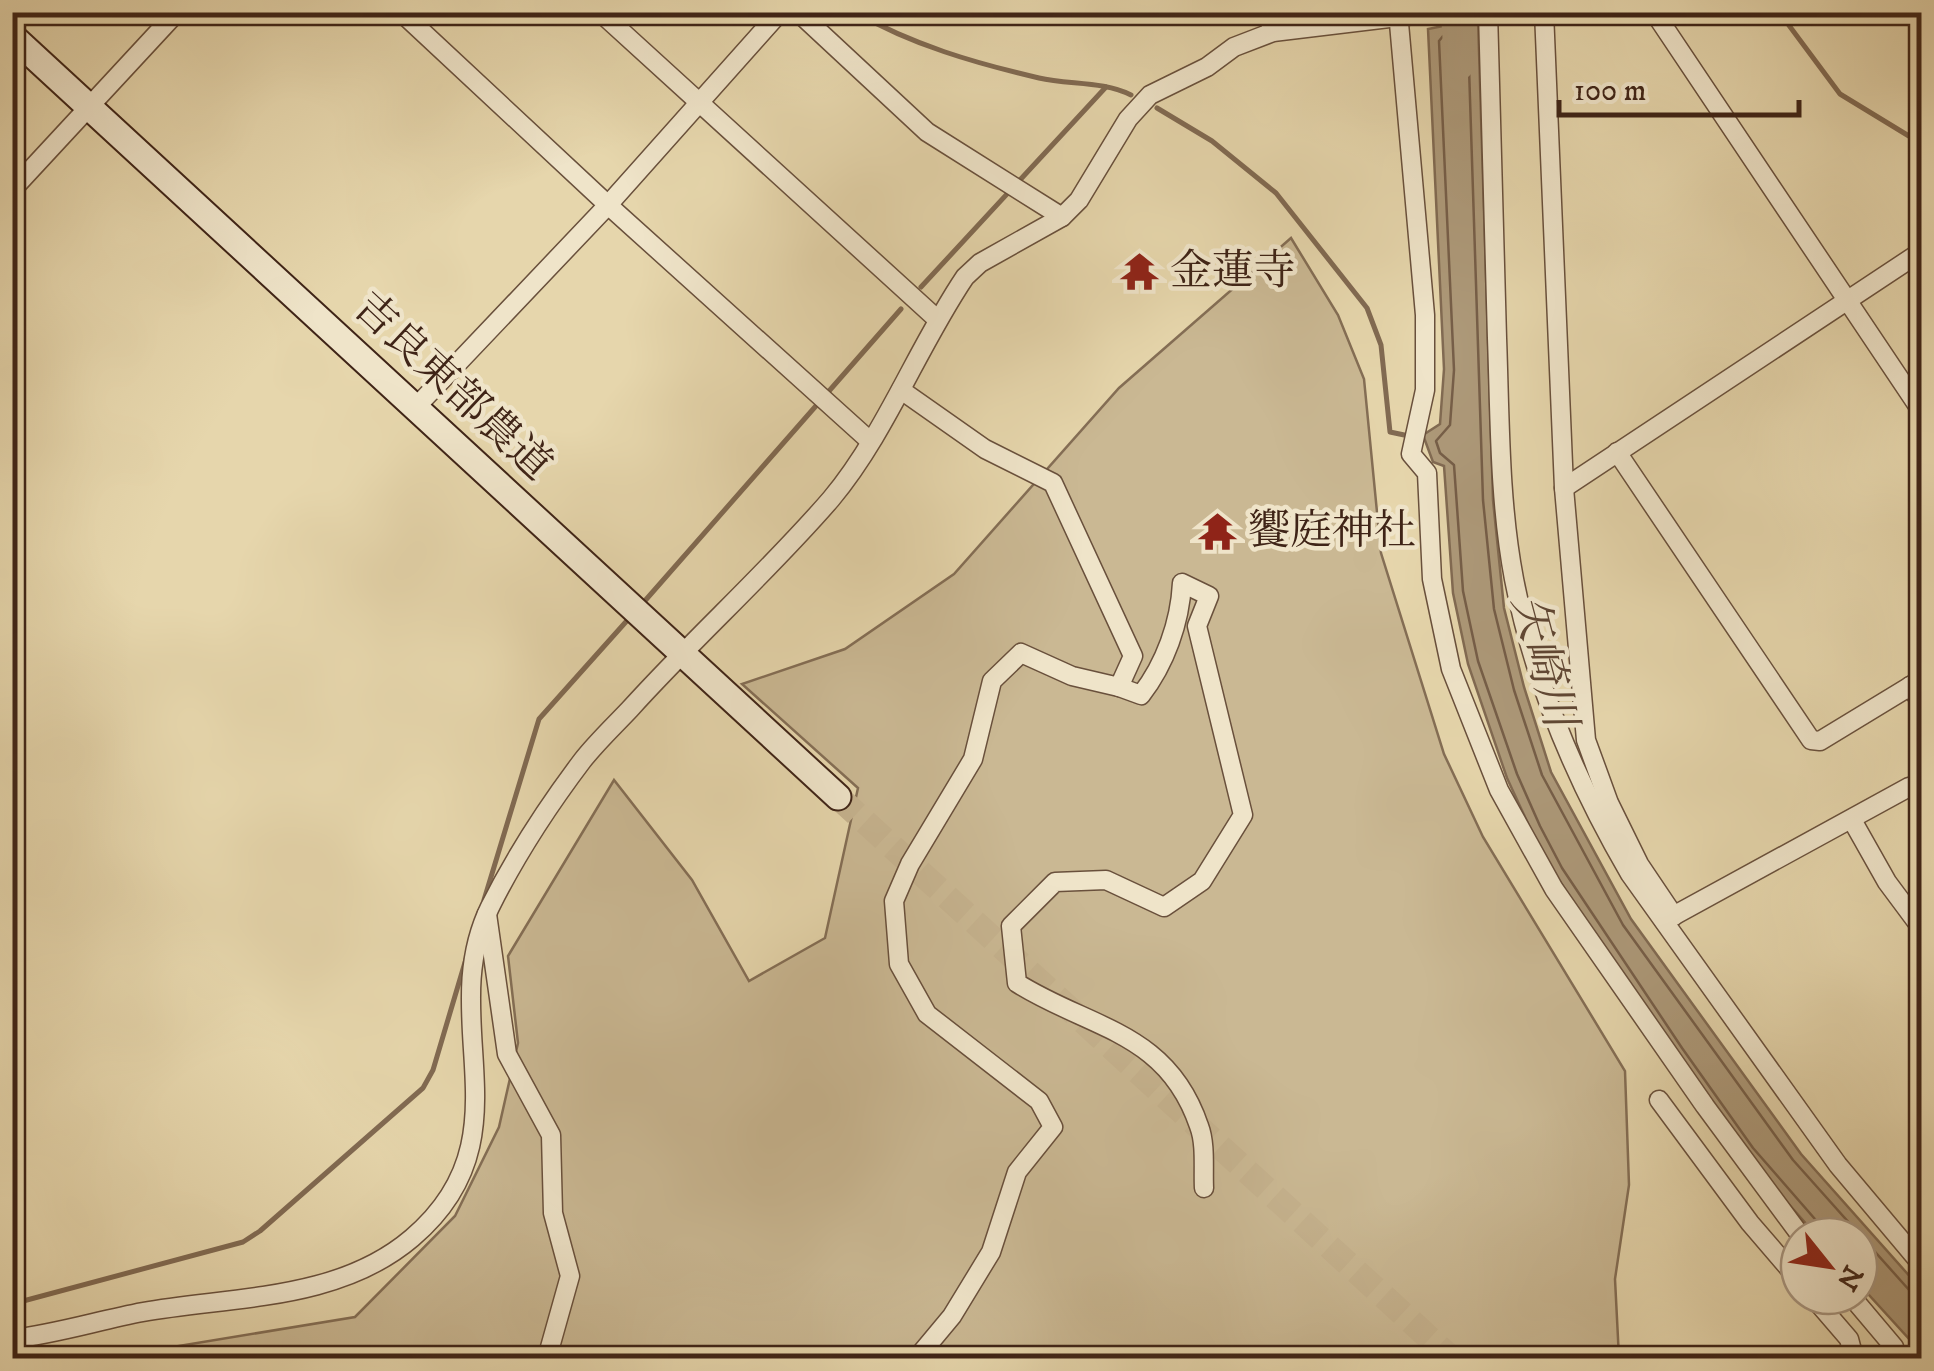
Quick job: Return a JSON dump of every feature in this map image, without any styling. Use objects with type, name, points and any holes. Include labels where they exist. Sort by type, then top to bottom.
[{"type":"street","points":[[12,190],[177,12]]},
{"type":"street","points":[[401,12],[608,205],[870,440]]},
{"type":"street","points":[[600,12],[938,320]]},
{"type":"street","points":[[416,407],[608,205],[780,12]]},
{"type":"street","points":[[798,12],[926,132],[1062,217]]},
{"type":"street","points":[[1268,12],[1274,32]]},
{"type":"street","points":[[12,1340],[144,1312],[319,1287],[379,1261],[411,1239],[442,1208],[456,1184],[474,1127],[477,1088],[470,988],[474,954],[487,913],[505,878],[582,760],[835,494],[901,390],[965,277],[980,263],[1062,217],[1079,200],[1128,119],[1150,95],[1207,67],[1234,47],[1274,32],[1439,12]]},
{"type":"street","points":[[1488,12],[1501,475],[1514,579],[1537,670],[1604,829],[1838,1165],[1922,1266]]},
{"type":"street","points":[[1544,12],[1564,488],[1586,740],[1610,803],[1669,919]]},
{"type":"street","points":[[1654,12],[1922,412]]},
{"type":"street","points":[[1398,16],[1426,315],[1424,390],[1412,454],[1426,473],[1432,580],[1450,669],[1500,790],[1554,889],[1786,1216]]},
{"type":"street","name":"吉良東部農道","points":[[12,36],[838,797]]},
{"type":"street","points":[[1564,488],[1922,251]]},
{"type":"street","points":[[901,390],[985,448],[1052,483],[1133,656],[1119,687]]},
{"type":"street","points":[[1617,452],[1810,740],[1820,740],[1916,683],[1922,704]]},
{"type":"street","points":[[917,1358],[952,1316],[991,1252],[1017,1172],[1053,1127],[1040,1100],[926,1014],[899,964],[894,901],[910,864],[973,759],[992,681],[1021,653],[1072,676],[1141,695],[1156,675],[1181,608],[1182,583],[1208,596],[1197,626],[1243,815],[1202,881],[1164,907],[1106,880],[1055,882],[1012,926],[1017,983],[1044,1000],[1124,1033],[1172,1072],[1200,1128],[1204,1188]]},
{"type":"street","points":[[1669,919],[1922,783]]},
{"type":"street","points":[[1852,820],[1886,882],[1922,929]]},
{"type":"street","points":[[487,913],[507,1054],[551,1135],[553,1214],[570,1276],[547,1358]]},
{"type":"street","points":[[1659,1100],[1779,1257]]},
{"type":"street","points":[[1829,1316],[1850,1340],[1854,1358]]},
{"type":"street","points":[[1868,1316],[1894,1347],[1892,1358]]},
{"type":"shaded area","points":[[1291,238],[1338,315],[1364,379],[1381,553],[1444,754],[1483,837],[1625,1071],[1629,1185],[1615,1279],[1619,1358],[106,1358],[355,1317],[455,1216],[499,1127],[518,1043],[508,956],[614,780],[692,880],[749,981],[825,938],[858,788],[742,684],[845,649],[954,574],[1119,388]]},
{"type":"water","points":[[1478,19],[1493,500],[1504,608],[1551,772],[1631,919],[1801,1154],[1856,1216],[1799,1216],[1745,1155],[1554,873],[1507,778],[1468,664],[1453,593],[1444,466],[1433,462],[1423,435],[1440,424],[1444,369],[1428,29]]},
{"type":"water","points":[[1879,1242],[1921,1289],[1921,1352],[1879,1306]]},
{"type":"waterway","points":[[855,12],[899,34],[968,59],[1039,78],[1109,87],[1131,95]]},
{"type":"waterway","name":"矢崎川","points":[[1456,12],[1459,65]]},
{"type":"waterway","points":[[1779,12],[1840,94],[1922,144]]},
{"type":"waterway","points":[[921,287],[1106,87]]},
{"type":"waterway","points":[[1157,108],[1212,141],[1276,193],[1367,308],[1381,345],[1390,432],[1409,436]]},
{"type":"waterway","points":[[643,603],[901,309]]},
{"type":"waterway","points":[[484,900],[539,719],[632,615]]},
{"type":"waterway","points":[[12,1304],[243,1242],[260,1231],[423,1088],[433,1070],[466,959]]},
{"type":"tunnel","points":[[838,797],[1451,1358]]},
{"type":"place","name":"金蓮寺","points":[[1140,272]]},
{"type":"place","name":"饗庭神社","points":[[1218,532]]}]
